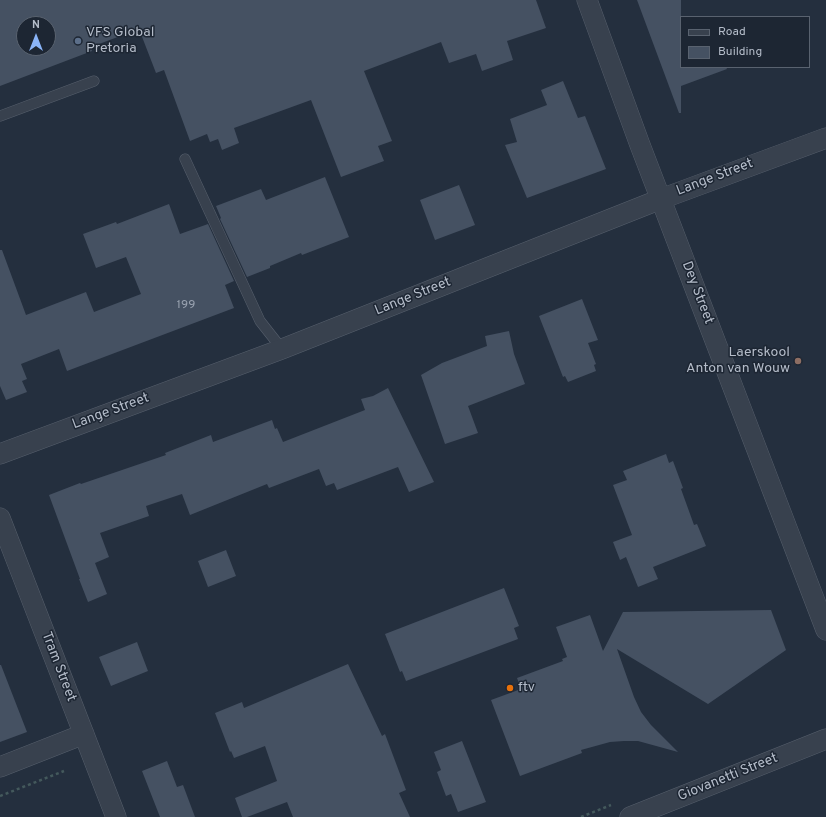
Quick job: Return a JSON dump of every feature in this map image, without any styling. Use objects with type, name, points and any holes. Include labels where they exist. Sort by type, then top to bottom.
[{"type":"street","name":"Dey Street","points":[[587,0],[640,146],[826,630]]},
{"type":"street","name":"Lange Street","points":[[0,454],[282,349],[661,199],[826,138]]},
{"type":"street","name":"Tram Street","points":[[0,518],[116,817]]},
{"type":"street","points":[[0,767],[84,734]]},
{"type":"street","name":"Giovanetti Street","points":[[630,817],[826,739]]},
{"type":"lane","points":[[0,116],[94,81]]},
{"type":"lane","points":[[185,159],[260,321],[282,349]]},
{"type":"path","points":[[0,796],[64,771]]},
{"type":"building","points":[[0,0],[536,0],[546,28],[507,41],[513,60],[482,71],[476,54],[449,63],[441,42],[364,71],[392,141],[378,146],[384,161],[341,177],[311,100],[234,128],[239,143],[222,150],[218,139],[210,142],[207,134],[190,141],[164,70],[156,73],[139,29],[91,47],[92,51],[0,86]]},
{"type":"building","points":[[637,0],[681,0],[680,68],[727,69],[681,86],[681,113],[679,113]]},
{"type":"building","points":[[563,81],[578,118],[585,116],[606,169],[527,198],[505,145],[517,142],[510,119],[547,105],[541,90]]},
{"type":"building","points":[[325,177],[349,237],[302,255],[301,253],[247,277],[220,219],[221,218],[216,206],[261,189],[266,200]]},
{"type":"building","points":[[459,185],[475,225],[435,240],[420,200]]},
{"type":"building","points":[[169,204],[180,234],[208,224],[234,281],[225,285],[234,308],[67,371],[59,349],[21,364],[27,379],[22,381],[27,392],[6,400],[0,386],[0,250],[2,250],[26,315],[86,292],[94,312],[141,294],[126,257],[96,268],[83,234],[116,222],[117,224]]},
{"type":"building","points":[[582,299],[598,340],[588,343],[596,364],[594,365],[596,371],[568,382],[565,376],[563,377],[539,316]]},
{"type":"building","points":[[509,331],[514,354],[525,384],[468,406],[478,433],[445,444],[421,375],[442,363],[487,346],[485,336]]},
{"type":"building","points":[[388,388],[434,482],[409,492],[398,467],[337,490],[334,483],[326,486],[319,469],[269,488],[267,484],[190,515],[182,494],[146,506],[149,516],[100,533],[109,557],[95,563],[107,594],[88,602],[49,495],[80,483],[81,484],[166,455],[165,453],[211,435],[213,442],[272,420],[275,429],[277,428],[283,442],[365,410],[361,399],[373,396]]},
{"type":"building","points":[[666,454],[669,463],[673,461],[694,525],[697,524],[706,546],[653,567],[658,579],[638,587],[626,557],[620,560],[613,542],[632,535],[613,485],[627,480],[623,471]]},
{"type":"building","points":[[226,550],[236,576],[208,587],[198,561]]},
{"type":"building","points":[[504,588],[519,626],[514,628],[518,639],[406,681],[402,671],[400,672],[385,634]]},
{"type":"building","points":[[771,610],[786,650],[708,704],[617,649],[634,697],[641,712],[651,725],[678,752],[638,741],[610,742],[581,750],[582,753],[520,776],[491,700],[521,689],[517,678],[563,661],[562,659],[567,657],[556,627],[590,615],[603,651],[623,612]]},
{"type":"building","points":[[137,642],[148,671],[111,686],[99,657]]},
{"type":"building","points":[[348,664],[382,736],[385,734],[406,790],[399,793],[410,817],[293,817],[287,802],[247,817],[242,817],[235,798],[277,781],[265,746],[234,758],[231,751],[230,752],[215,713],[242,702],[244,708]]},
{"type":"building","points":[[0,665],[27,732],[0,742]]},
{"type":"building","points":[[462,741],[486,802],[458,812],[451,794],[446,796],[437,772],[441,770],[434,752]]},
{"type":"building","points":[[167,761],[177,787],[183,785],[195,817],[160,817],[142,771]]},
{"type":"place","name":"VFS Global Pretoria","points":[[78,41]]},
{"type":"place","name":"Laerskool Anton van Wouw","points":[[798,361]]},
{"type":"place","name":"ftv","points":[[510,688]]}]
